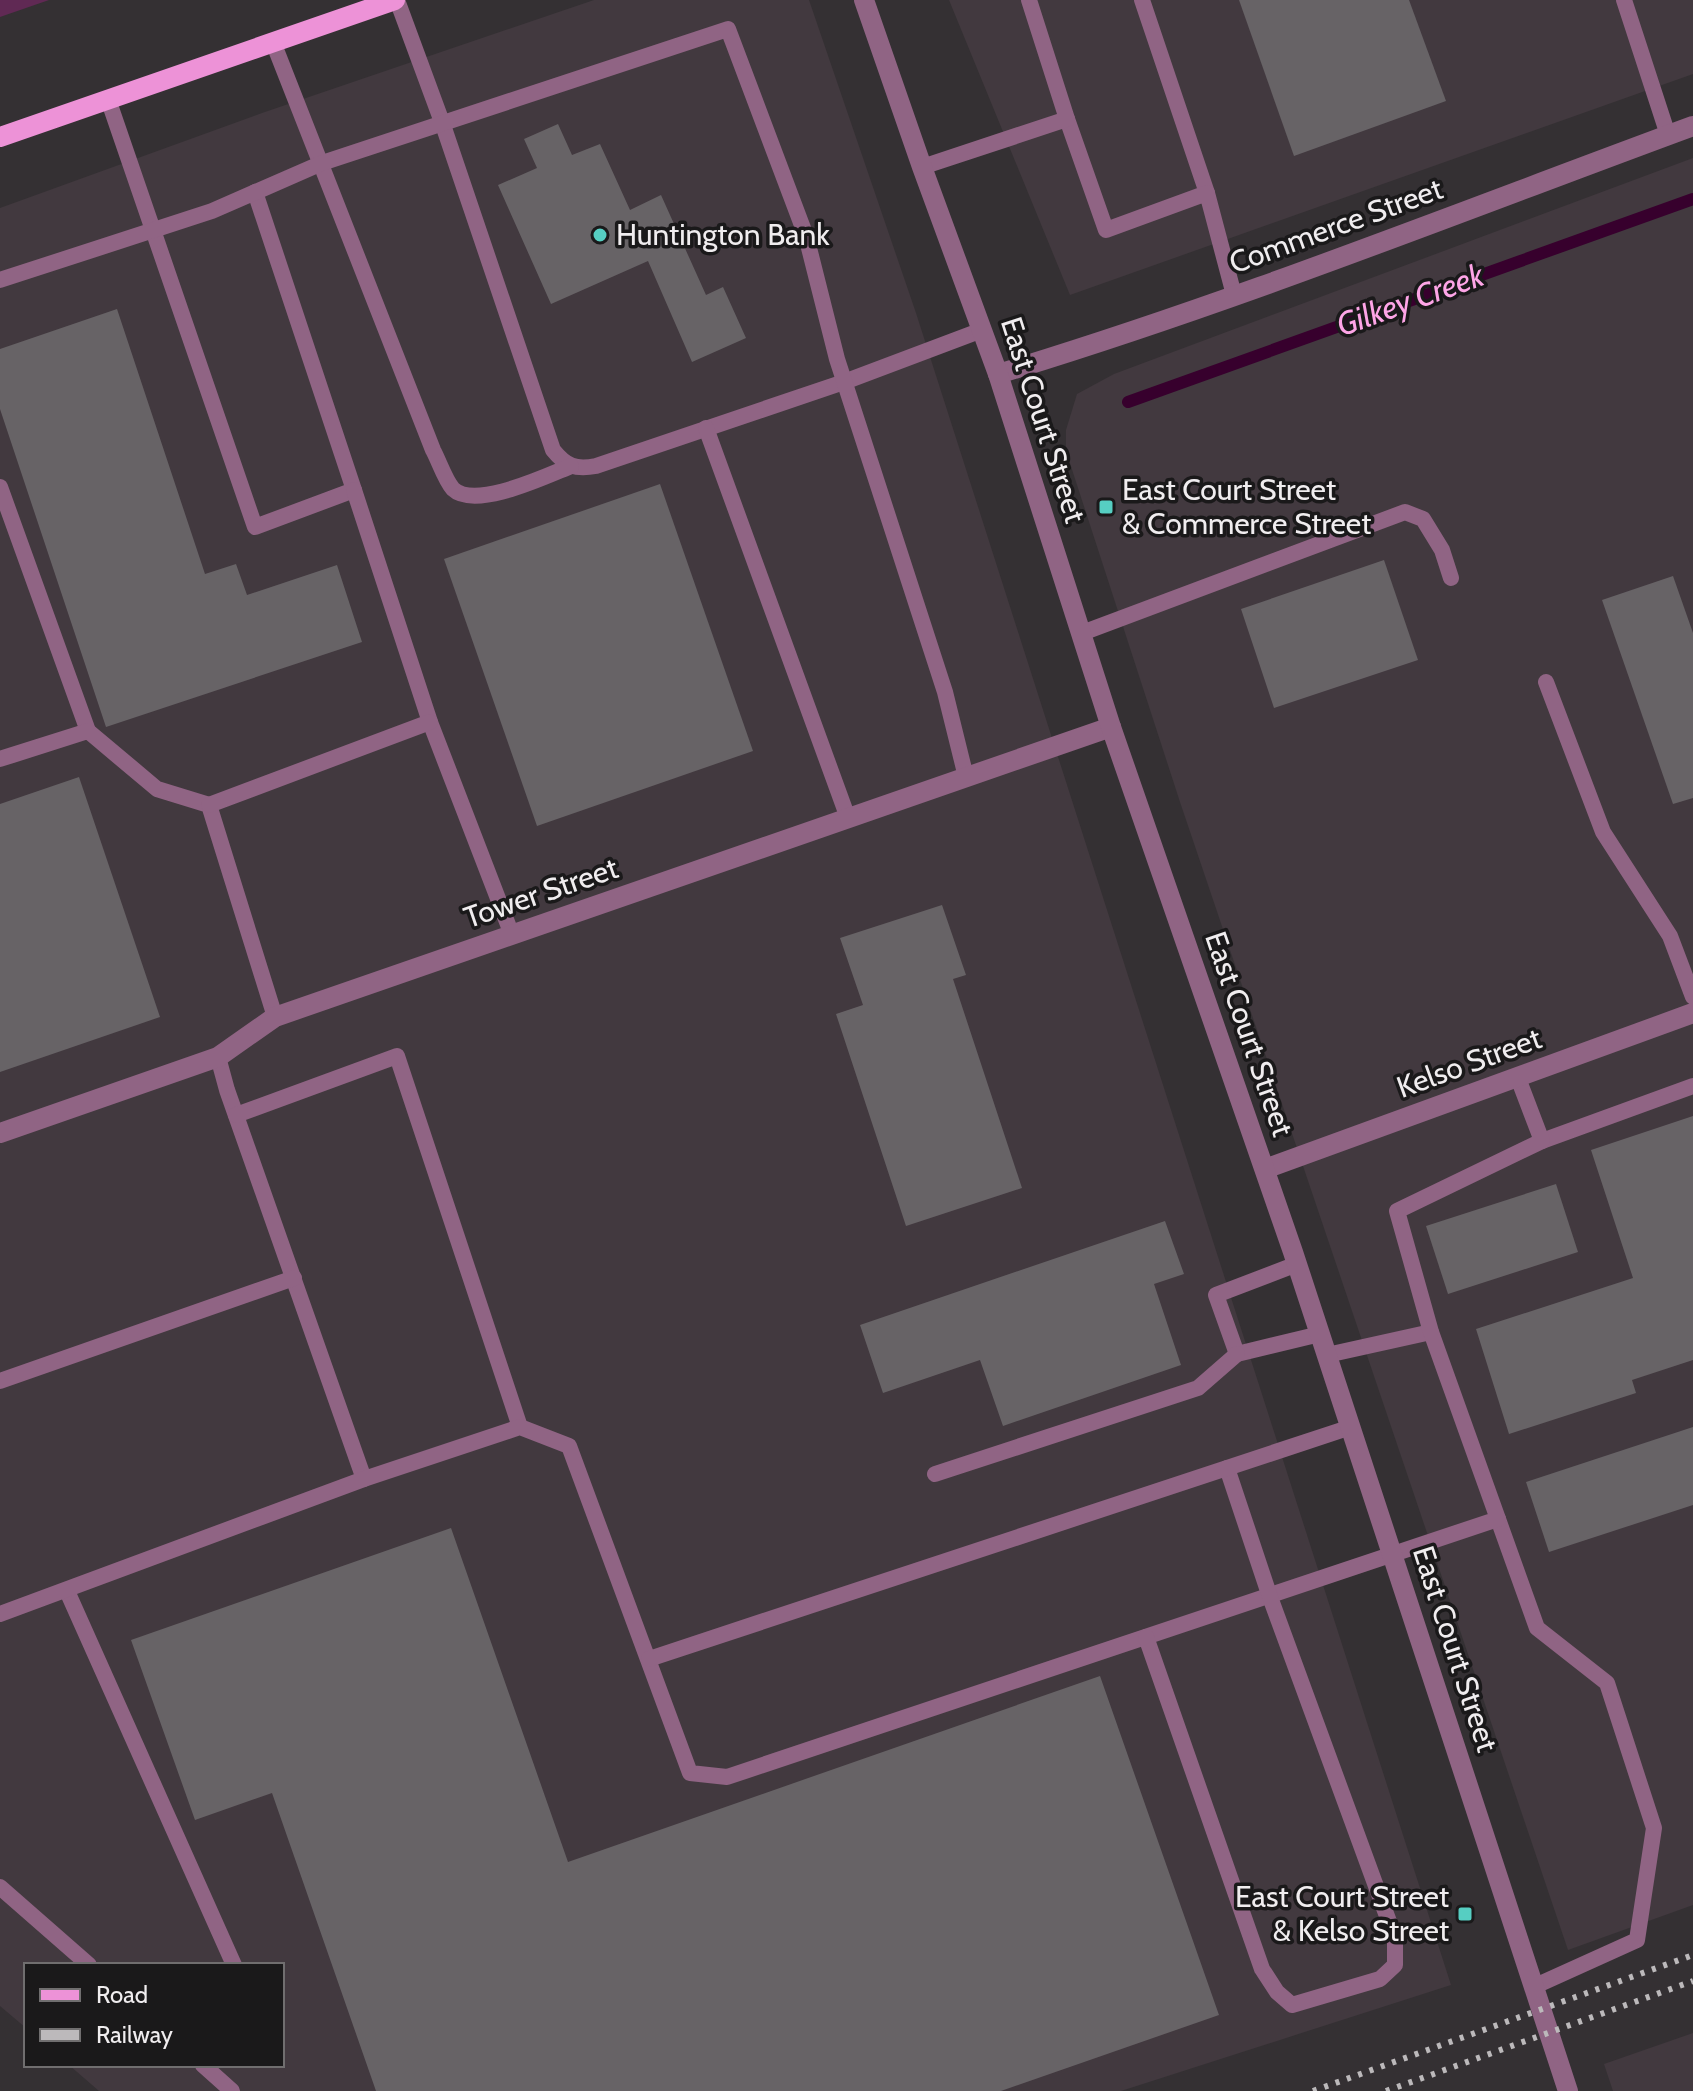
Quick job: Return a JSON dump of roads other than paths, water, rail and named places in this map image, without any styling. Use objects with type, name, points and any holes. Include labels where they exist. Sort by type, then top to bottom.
[{"type":"main road","points":[[0,137],[396,0]]},
{"type":"street","name":"East Court Street","points":[[864,0],[998,374],[1111,727],[1297,1264],[1568,2091]]},
{"type":"street","name":"Commerce Street","points":[[998,374],[1081,349],[1234,295],[1693,126]]},
{"type":"street","name":"Tower Street","points":[[0,1133],[218,1057],[275,1017],[1111,727]]},
{"type":"street","name":"Kelso Street","points":[[1265,1169],[1693,1013]]},
{"type":"lane","points":[[396,0],[442,122],[553,450],[564,464],[580,469],[596,466],[844,382],[982,330]]},
{"type":"lane","points":[[1029,0],[1106,230],[1207,193]]},
{"type":"lane","points":[[1142,0],[1207,193],[1234,295]]},
{"type":"lane","points":[[1624,0],[1668,135]]},
{"type":"lane","points":[[0,280],[212,211],[322,163],[728,29],[806,236],[844,382],[945,692],[966,777]]},
{"type":"lane","points":[[273,42],[433,450],[454,489],[471,497],[495,494],[571,466]]},
{"type":"lane","points":[[108,99],[255,527],[354,490]]},
{"type":"lane","points":[[922,167],[1067,119]]},
{"type":"lane","points":[[255,192],[430,722],[512,935]]},
{"type":"lane","points":[[706,428],[848,818]]},
{"type":"lane","points":[[0,487],[88,731],[157,789],[209,805],[430,722]]},
{"type":"lane","points":[[1082,633],[1405,512],[1423,519],[1442,550],[1451,578]]},
{"type":"lane","points":[[1546,682],[1603,832],[1670,936],[1693,997]]},
{"type":"lane","points":[[0,759],[88,731]]},
{"type":"lane","points":[[209,805],[275,1017]]},
{"type":"lane","points":[[236,1115],[397,1056],[520,1427]]},
{"type":"lane","points":[[218,1057],[364,1479]]},
{"type":"lane","points":[[1518,1078],[1542,1141]]},
{"type":"lane","points":[[1533,1987],[1637,1940],[1654,1828],[1607,1683],[1537,1628],[1431,1332],[1397,1211],[1542,1141],[1693,1086]]},
{"type":"lane","points":[[1237,1354],[1216,1295],[1297,1264]]},
{"type":"lane","points":[[0,1381],[294,1278]]},
{"type":"lane","points":[[1327,1355],[1431,1332]]},
{"type":"lane","points":[[935,1474],[1198,1388],[1237,1354],[1320,1334]]},
{"type":"lane","points":[[0,1614],[364,1479],[520,1427],[569,1446],[690,1773],[727,1777],[1498,1519]]},
{"type":"lane","points":[[649,1659],[1351,1427]]},
{"type":"lane","points":[[1146,1637],[1262,1969],[1277,1992],[1292,2005],[1380,1979],[1395,1965],[1395,1938],[1270,1597],[1227,1468]]},
{"type":"lane","points":[[67,1591],[233,1963]]},
{"type":"lane","points":[[0,1887],[87,1963]]},
{"type":"lane","points":[[208,2067],[232,2091]]},
{"type":"waterway","name":"Gilkey Creek","points":[[1128,402],[1693,199]]},
{"type":"railway","points":[[1313,2091],[1693,1955]]},
{"type":"railway","points":[[1386,2091],[1693,1981]]},
{"type":"place","name":"Huntington Bank","points":[[600,235]]},
{"type":"place","name":"East Court Street & Commerce Street","points":[[1106,507]]},
{"type":"place","name":"East Court Street & Kelso Street","points":[[1465,1914]]}]
